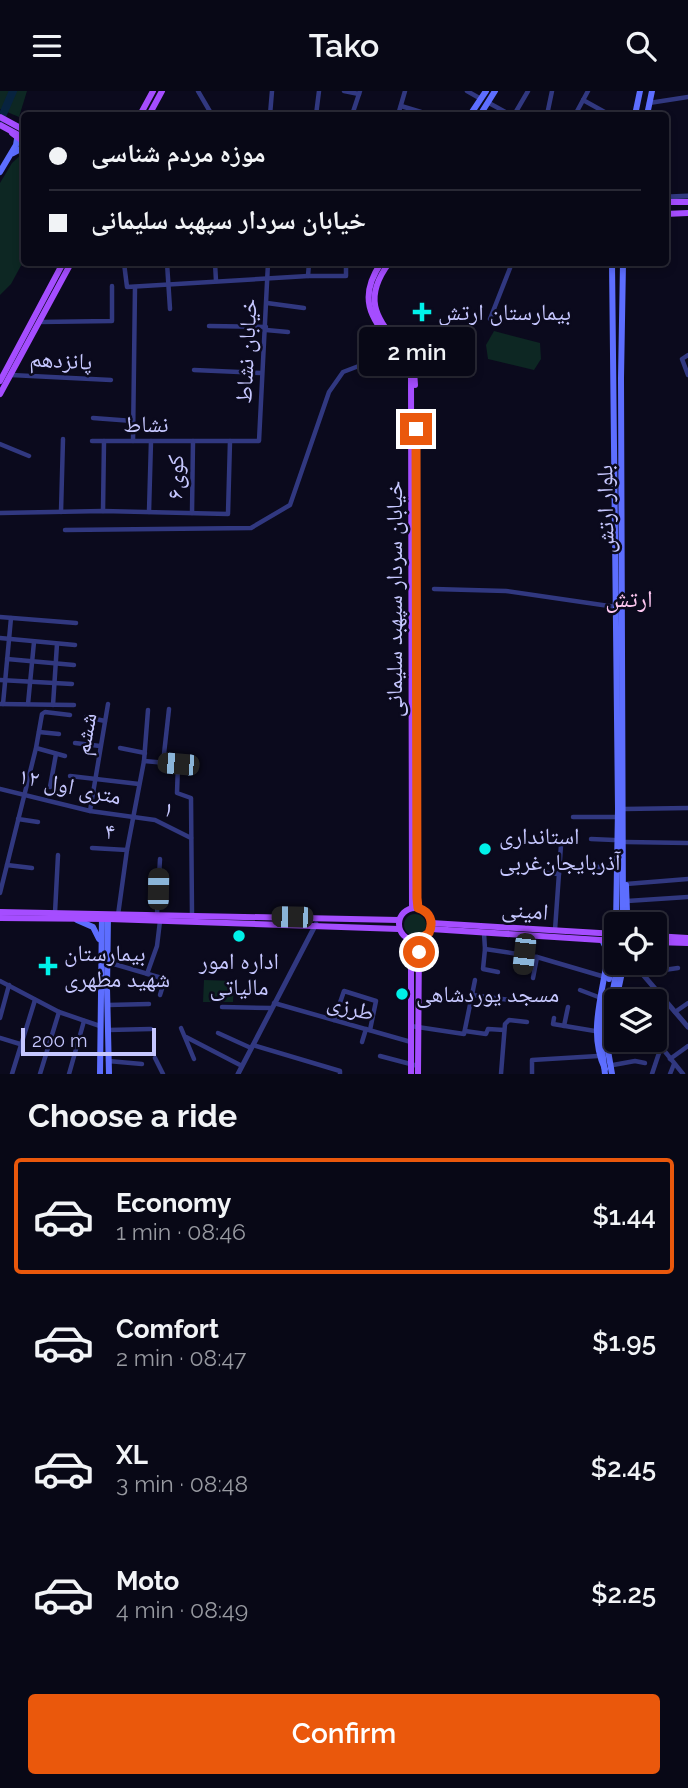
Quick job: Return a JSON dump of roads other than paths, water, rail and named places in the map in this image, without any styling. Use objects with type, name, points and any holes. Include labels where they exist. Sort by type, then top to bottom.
[{"type":"main road","points":[[142,112],[153,91]]},
{"type":"main road","points":[[151,112],[162,91]]},
{"type":"main road","points":[[472,112],[486,91]]},
{"type":"main road","points":[[482,112],[495,91]]},
{"type":"main road","points":[[636,112],[640,91]]},
{"type":"main road","points":[[648,112],[652,91]]},
{"type":"main road","points":[[0,117],[21,139]]},
{"type":"main road","points":[[0,125],[21,128]]},
{"type":"main road","points":[[0,172],[16,145],[21,142]]},
{"type":"main road","points":[[669,201],[688,202]]},
{"type":"main road","points":[[669,215],[688,213]]},
{"type":"main road","points":[[0,394],[1,383],[61,266]]},
{"type":"main road","points":[[1,383],[10,375],[69,266]]},
{"type":"main road","name":"خیابان سردار سپهبد سلیمانی","points":[[379,266],[371,281],[368,304],[371,315],[381,333],[407,365],[411,375],[415,908]]},
{"type":"main road","name":"خیابان سردار سپهبد سلیمانی","points":[[387,266],[377,285],[376,308],[383,326],[406,356],[415,375],[415,908]]},
{"type":"main road","name":"بلوار ارتش","points":[[612,266],[617,378],[620,607],[616,912]]},
{"type":"main road","name":"بلوار ارتش","points":[[617,378],[622,334],[623,266]]},
{"type":"main road","points":[[614,333],[622,334]]},
{"type":"main road","points":[[614,912],[614,840],[619,812]]},
{"type":"main road","points":[[619,812],[626,842],[626,912]]},
{"type":"main road","name":"بلوار ارتش","points":[[619,812],[623,912]]},
{"type":"main road","points":[[415,908],[426,912],[431,926],[427,936],[411,940],[403,936],[399,929],[399,920],[403,914],[415,908]]},
{"type":"main road","points":[[0,912],[105,916],[191,915],[316,921],[399,929]]},
{"type":"main road","points":[[0,918],[72,919],[105,916]]},
{"type":"main road","points":[[100,945],[105,916]]},
{"type":"main road","points":[[105,916],[107,962],[104,1028],[109,1074]]},
{"type":"main road","points":[[159,916],[316,921],[399,920]]},
{"type":"main road","points":[[72,919],[93,927],[100,945],[107,1005],[100,1074]]},
{"type":"main road","name":"امینی","points":[[431,926],[484,925],[555,930],[602,937]]},
{"type":"main road","name":"امینی","points":[[431,926],[484,933],[602,937]]},
{"type":"main road","points":[[667,937],[688,938]]},
{"type":"main road","points":[[411,940],[410,1042],[418,1074]]},
{"type":"main road","points":[[411,1074],[418,1045],[419,940]]},
{"type":"main road","points":[[667,942],[688,943]]},
{"type":"main road","points":[[618,989],[621,975]]},
{"type":"main road","points":[[604,1017],[601,998],[605,977]]},
{"type":"main road","points":[[604,1036],[598,1056],[609,1070]]},
{"type":"main road","points":[[608,1052],[609,1070]]},
{"type":"street","points":[[198,91],[210,112]]},
{"type":"street","points":[[270,112],[272,91]]},
{"type":"street","points":[[316,112],[319,91]]},
{"type":"street","points":[[344,91],[359,93],[353,112]]},
{"type":"street","points":[[399,112],[405,91]]},
{"type":"street","points":[[467,91],[482,99]]},
{"type":"street","points":[[515,112],[528,91]]},
{"type":"street","points":[[548,112],[552,91]]},
{"type":"street","points":[[577,112],[588,91]]},
{"type":"street","points":[[649,103],[688,97]]},
{"type":"street","points":[[583,100],[605,112]]},
{"type":"street","points":[[489,103],[507,112]]},
{"type":"street","points":[[401,106],[421,112]]},
{"type":"street","points":[[669,200],[688,197]]},
{"type":"street","points":[[124,266],[127,287],[308,275],[346,276],[346,266]]},
{"type":"street","points":[[167,266],[170,309]]},
{"type":"street","points":[[215,266],[216,281]]},
{"type":"street","name":"خیابان نشاط","points":[[259,441],[268,266]]},
{"type":"street","points":[[308,275],[309,266]]},
{"type":"street","points":[[490,319],[511,266]]},
{"type":"street","points":[[39,322],[112,321],[112,286]]},
{"type":"street","points":[[133,441],[135,286]]},
{"type":"street","points":[[267,303],[304,308]]},
{"type":"street","points":[[209,326],[288,332]]},
{"type":"street","points":[[688,355],[682,359],[688,375]]},
{"type":"street","points":[[65,530],[251,528],[290,505],[329,393],[343,372],[363,364]]},
{"type":"street","points":[[194,370],[261,373]]},
{"type":"street","name":"پانزدهم","points":[[10,375],[111,380]]},
{"type":"street","points":[[93,418],[133,421]]},
{"type":"street","points":[[61,512],[64,439]]},
{"type":"street","points":[[92,441],[104,441]]},
{"type":"street","name":"نشاط","points":[[103,511],[104,441],[259,441]]},
{"type":"street","points":[[149,512],[151,441]]},
{"type":"street","name":"کوی۶","points":[[192,513],[193,441]]},
{"type":"street","points":[[0,513],[103,511],[228,514],[230,441]]},
{"type":"street","points":[[0,445],[29,456]]},
{"type":"street","points":[[434,589],[506,591],[620,607]]},
{"type":"street","points":[[0,617],[76,623]]},
{"type":"street","points":[[11,618],[2,704],[74,705]]},
{"type":"street","points":[[0,638],[75,645]]},
{"type":"street","points":[[28,704],[34,642]]},
{"type":"street","points":[[53,705],[57,644]]},
{"type":"street","points":[[7,659],[74,665]]},
{"type":"street","points":[[3,680],[72,684]]},
{"type":"street","name":"ششم","points":[[90,811],[108,705]]},
{"type":"street","points":[[163,763],[169,709]]},
{"type":"street","points":[[118,916],[144,761],[148,710]]},
{"type":"street","points":[[0,893],[43,712],[70,715]]},
{"type":"street","points":[[86,717],[105,721]]},
{"type":"street","points":[[39,731],[59,734]]},
{"type":"street","points":[[75,743],[100,746]]},
{"type":"street","points":[[36,748],[65,756]]},
{"type":"street","points":[[120,748],[145,753]]},
{"type":"street","points":[[50,787],[56,754]]},
{"type":"street","points":[[144,761],[178,764],[177,793],[191,798],[191,915]]},
{"type":"street","points":[[70,776],[139,784]]},
{"type":"street","name":"۱۲ متری اول","points":[[0,789],[42,801],[134,817]]},
{"type":"street","points":[[573,817],[688,808]]},
{"type":"street","name":"۱","points":[[134,817],[155,820],[191,838]]},
{"type":"street","points":[[18,819],[38,822]]},
{"type":"street","points":[[591,839],[614,840]]},
{"type":"street","points":[[626,842],[688,843]]},
{"type":"street","points":[[555,930],[561,845]]},
{"type":"street","name":"۴","points":[[92,848],[127,850]]},
{"type":"street","points":[[55,913],[58,855]]},
{"type":"street","points":[[147,974],[157,946],[160,859]]},
{"type":"street","points":[[7,866],[32,868]]},
{"type":"street","points":[[586,866],[613,868]]},
{"type":"street","points":[[547,873],[559,874]]},
{"type":"street","points":[[626,884],[688,879]]},
{"type":"street","points":[[627,901],[688,897]]},
{"type":"street","points":[[238,1074],[316,921]]},
{"type":"street","points":[[484,925],[483,969],[498,972]]},
{"type":"street","points":[[485,949],[537,957],[605,977]]},
{"type":"street","points":[[522,972],[524,954]]},
{"type":"street","points":[[533,978],[537,957]]},
{"type":"street","points":[[107,962],[165,979],[160,995]]},
{"type":"street","points":[[667,970],[678,968]]},
{"type":"street","points":[[645,975],[688,1027]]},
{"type":"street","points":[[464,1032],[475,980]]},
{"type":"street","points":[[0,981],[60,1012],[104,1028],[151,1029]]},
{"type":"street","points":[[0,1018],[9,985]]},
{"type":"street","points":[[580,990],[601,998]]},
{"type":"street","points":[[334,1020],[344,991],[376,1001],[362,1042]]},
{"type":"street","points":[[472,995],[510,1000]]},
{"type":"street","points":[[12,1074],[35,1000]]},
{"type":"street","points":[[675,1012],[688,1003]]},
{"type":"street","points":[[107,1005],[149,1004]]},
{"type":"street","name":"طرزی","points":[[222,1007],[273,1006],[368,1029],[418,1045]]},
{"type":"street","points":[[564,1026],[568,1007]]},
{"type":"street","points":[[40,1074],[60,1012]]},
{"type":"street","points":[[554,1018],[553,1024],[604,1029]]},
{"type":"street","points":[[502,1074],[504,1031],[509,1020],[527,1022]]},
{"type":"street","points":[[69,1074],[84,1021]]},
{"type":"street","points":[[411,1026],[486,1034],[488,1028],[504,1031]]},
{"type":"street","points":[[181,1028],[194,1059]]},
{"type":"street","points":[[218,1033],[340,1072]]},
{"type":"street","points":[[186,1037],[242,1066]]},
{"type":"street","points":[[0,1038],[20,1044]]},
{"type":"street","points":[[670,1059],[688,1046]]},
{"type":"street","points":[[652,1074],[657,1052]]},
{"type":"street","points":[[665,1052],[683,1074]]},
{"type":"street","points":[[380,1056],[414,1065]]},
{"type":"street","points":[[532,1074],[532,1060],[598,1056]]},
{"type":"street","points":[[155,1058],[163,1074]]},
{"type":"street","points":[[107,1061],[142,1064]]},
{"type":"street","points":[[609,1070],[635,1061],[645,1063]]},
{"type":"street","points":[[670,1074],[674,1064]]},
{"type":"waterway","points":[[0,121],[13,91]]},
{"type":"place","name":"بیمارستان ارتش","points":[[422,312]]},
{"type":"place","name":"استانداری آذربایجان‌غربی","points":[[485,849]]},
{"type":"place","name":"اداره امور مالیاتی","points":[[239,936]]},
{"type":"place","name":"بیمارستان شهید مطهری","points":[[48,966]]},
{"type":"place","name":"مسجد یوردشاهی","points":[[402,994]]},
{"type":"district","name":"ارتش","points":[[629,599]]}]
